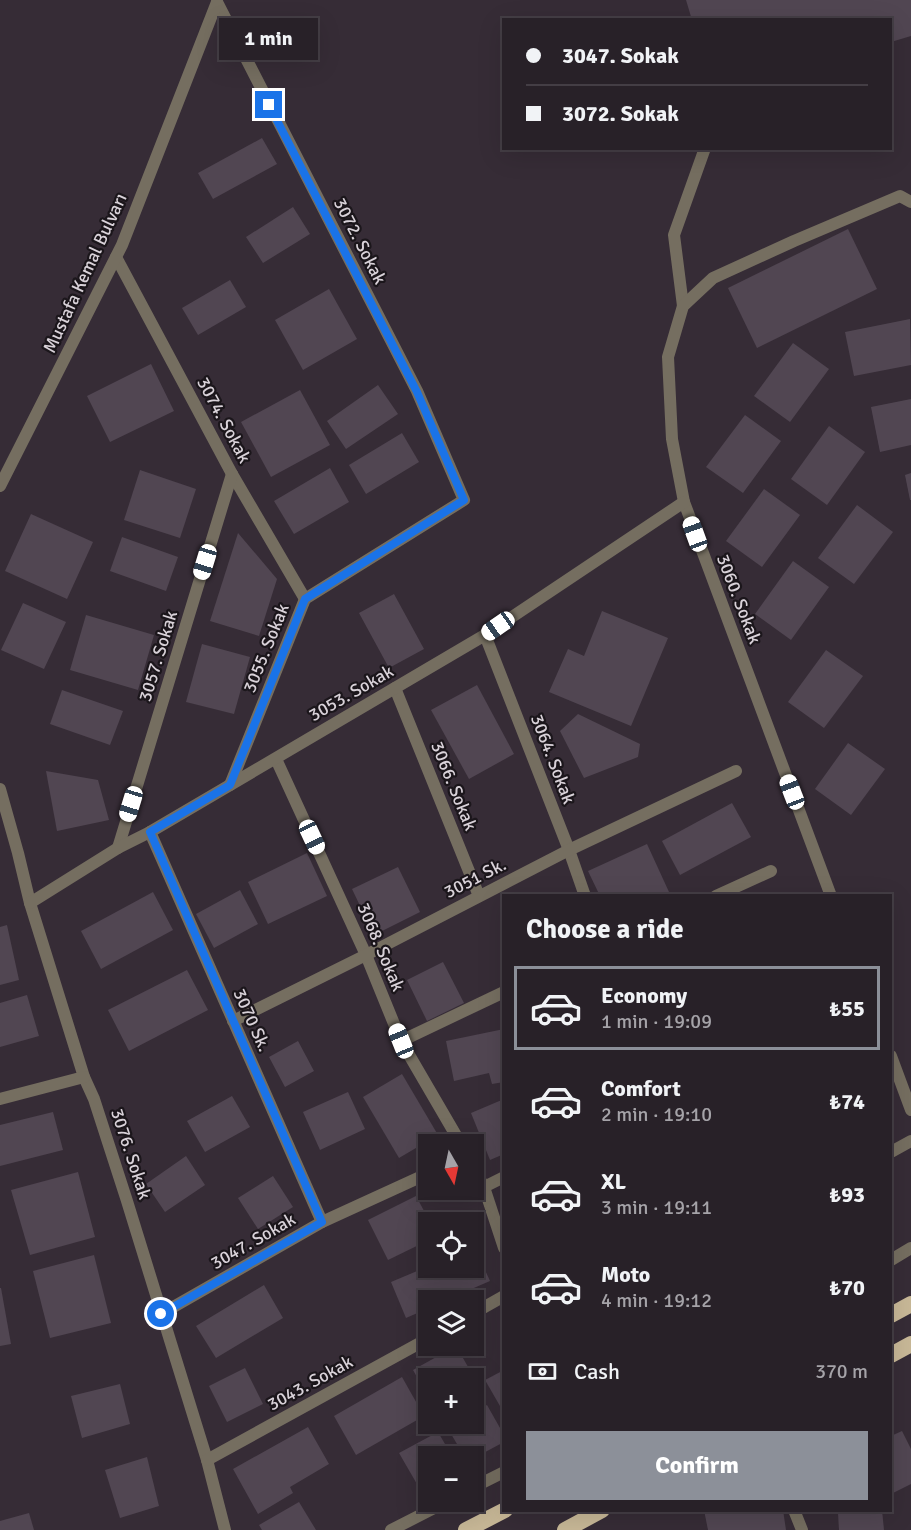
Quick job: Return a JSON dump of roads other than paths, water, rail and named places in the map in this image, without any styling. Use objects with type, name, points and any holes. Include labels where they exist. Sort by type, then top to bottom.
[{"type":"highway","points":[[892,1314],[911,1304]]},
{"type":"highway","points":[[892,1354],[911,1344]]},
{"type":"highway","points":[[466,1530],[502,1512]]},
{"type":"highway","points":[[565,1530],[598,1512]]},
{"type":"street","name":"Mustafa Kemal Bulvarı","points":[[0,486],[122,245],[216,2]]},
{"type":"street","name":"3072. Sokak","points":[[216,2],[417,392],[464,500]]},
{"type":"street","points":[[683,306],[674,236],[704,150]]},
{"type":"street","points":[[683,306],[712,278],[733,268],[900,196],[911,202]]},
{"type":"street","name":"3074. Sokak","points":[[116,257],[232,474],[305,599]]},
{"type":"street","name":"3060. Sokak","points":[[683,306],[668,357],[672,440],[684,502],[830,894]]},
{"type":"street","name":"3057. Sokak","points":[[118,848],[232,474]]},
{"type":"street","name":"3055. Sokak","points":[[230,785],[305,599],[464,500]]},
{"type":"street","name":"3053. Sokak","points":[[30,903],[118,848],[276,759],[485,635],[684,502]]},
{"type":"street","name":"3064. Sokak","points":[[485,635],[584,894]]},
{"type":"street","name":"3066. Sokak","points":[[395,688],[479,896]]},
{"type":"street","name":"3068. Sokak","points":[[276,759],[366,955],[401,1041],[455,1134]]},
{"type":"street","name":"3051 Sk.","points":[[233,1022],[569,850],[736,771]]},
{"type":"street","name":"3076. Sokak","points":[[0,789],[30,903],[84,1077],[94,1099],[127,1201],[207,1460],[225,1530]]},
{"type":"street","name":"3070 Sk.","points":[[150,832],[322,1222]]},
{"type":"street","points":[[720,894],[771,871]]},
{"type":"street","points":[[401,1041],[502,993]]},
{"type":"street","points":[[892,1059],[911,1110]]},
{"type":"street","points":[[0,1099],[84,1077]]},
{"type":"street","points":[[892,1151],[911,1141]]},
{"type":"street","name":"3047. Sokak","points":[[161,1314],[322,1222],[418,1178]]},
{"type":"street","points":[[502,1178],[484,1187],[502,1242]]},
{"type":"street","points":[[892,1259],[911,1248]]},
{"type":"street","points":[[484,1307],[502,1297]]},
{"type":"street","name":"3043. Sokak","points":[[207,1460],[418,1344]]},
{"type":"street","points":[[484,1482],[502,1473]]},
{"type":"street","points":[[391,1530],[426,1512]]},
{"type":"street","points":[[795,1512],[802,1530]]}]
